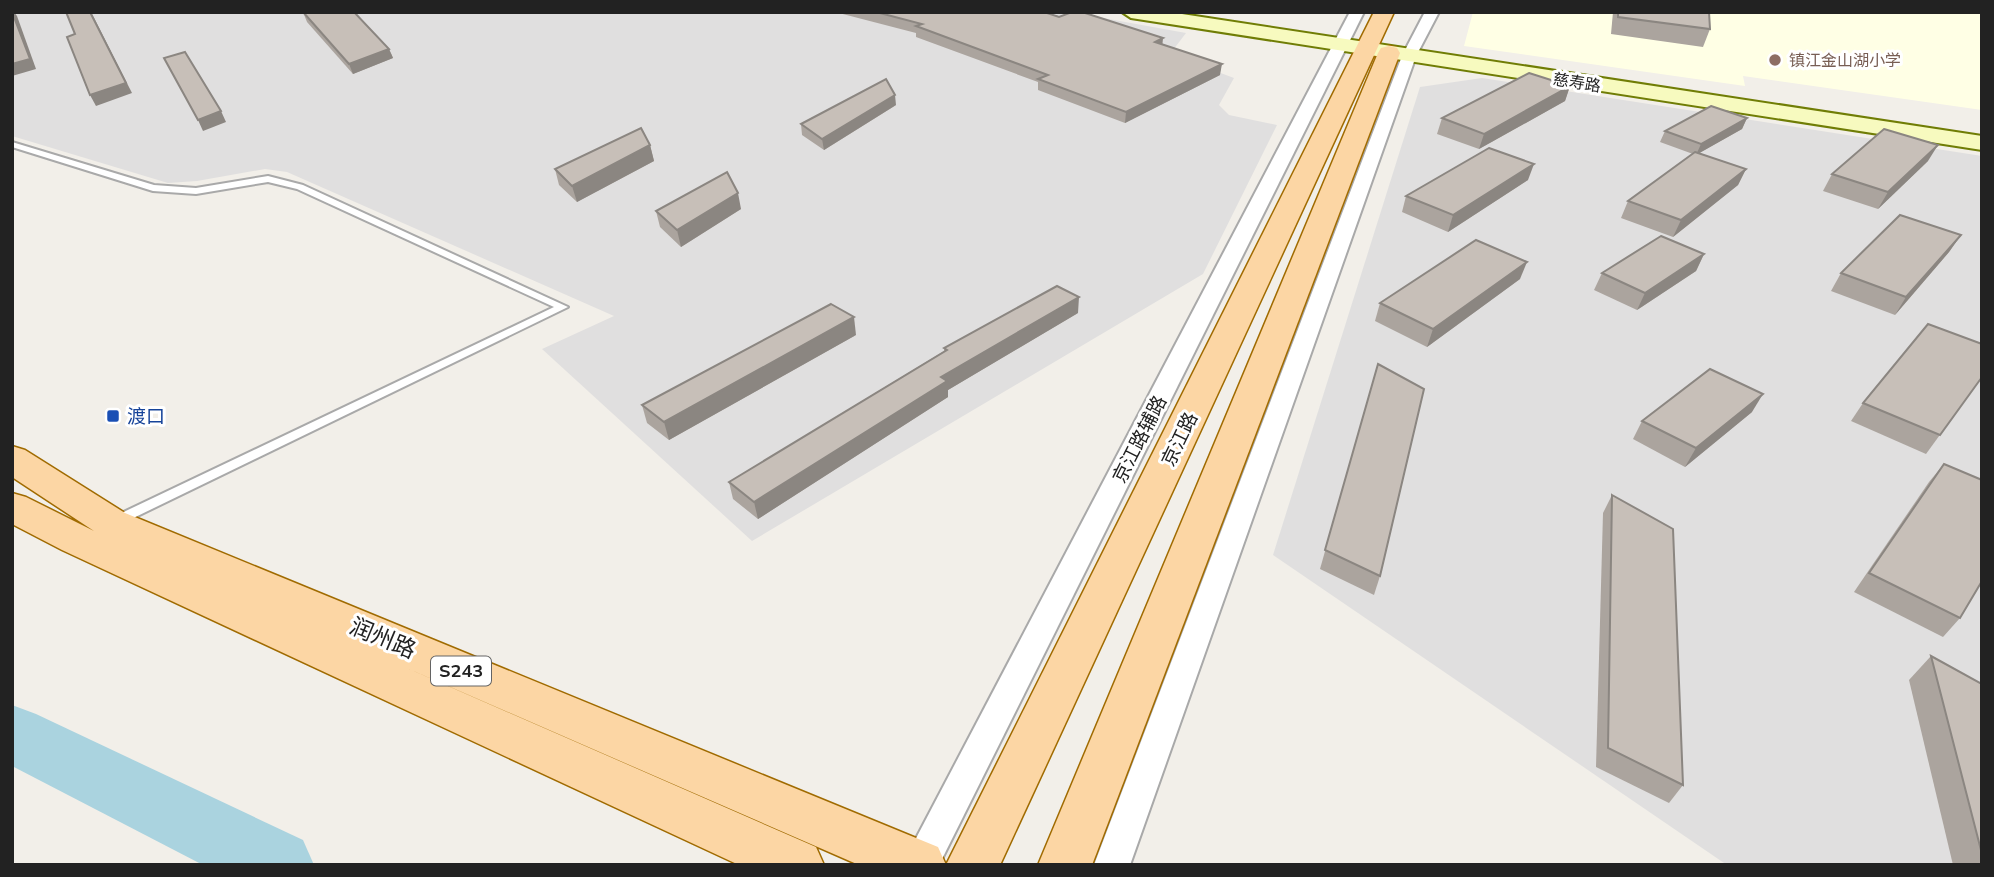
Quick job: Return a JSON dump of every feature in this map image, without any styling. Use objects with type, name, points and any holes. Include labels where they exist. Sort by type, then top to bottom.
[{"type":"main road","name":"京江路","points":[[973,865],[1379,38]]},
{"type":"main road","points":[[1065,865],[1379,38]]},
{"type":"main road","name":"润州路","points":[[12,460],[94,531],[797,865]]},
{"type":"main road","name":"润州路","points":[[12,507],[94,531],[920,865]]},
{"type":"street","name":"慈寿路","points":[[1131,12],[1379,38],[1982,143]]},
{"type":"street","name":"慈寿路","points":[[1179,12],[1379,38],[1982,135]]},
{"type":"street","name":"京江路辅路","points":[[920,865],[1379,38],[1432,12]]},
{"type":"street","name":"京江路辅路","points":[[1112,865],[1379,38]]},
{"type":"lane","points":[[12,144],[153,188],[196,191],[268,179],[300,187],[563,307],[94,531]]},
{"type":"shaded area","points":[[12,12],[1070,12],[1186,33],[1170,54],[1234,78],[1219,105],[1229,115],[1277,125],[1203,274],[752,541],[542,349],[614,316],[287,172],[265,169],[197,181],[168,183],[12,136]]},
{"type":"shaded area","name":"镇江金山湖小学","points":[[1473,12],[1982,12],[1982,110],[1743,76],[1745,86],[1464,46]]},
{"type":"shaded area","points":[[1482,78],[1982,156],[1982,865],[1727,865],[1273,555],[1420,87]]},
{"type":"building","points":[[12,12],[30,59],[12,64]]},
{"type":"building","points":[[66,12],[90,12],[126,83],[90,95],[67,37],[75,34]]},
{"type":"building","points":[[303,12],[354,12],[389,49],[349,64]]},
{"type":"building","points":[[876,12],[1044,12],[1059,17],[1072,12],[1082,12],[1163,38],[1155,42],[1222,64],[1126,112],[1038,79],[1048,75],[916,26],[922,24]]},
{"type":"building","points":[[1618,12],[1709,12],[1710,29],[1618,17]]},
{"type":"building","points":[[185,52],[221,111],[198,120],[164,58]]},
{"type":"building","points":[[1529,73],[1570,86],[1484,134],[1442,118]]},
{"type":"building","points":[[886,79],[895,95],[822,139],[801,124]]},
{"type":"building","points":[[1711,106],[1747,118],[1701,144],[1665,131]]},
{"type":"building","points":[[641,128],[650,145],[572,186],[555,169]]},
{"type":"building","points":[[1884,129],[1938,145],[1888,192],[1832,174]]},
{"type":"building","points":[[1489,148],[1534,164],[1453,215],[1406,196]]},
{"type":"building","points":[[1695,152],[1746,169],[1681,220],[1628,201]]},
{"type":"building","points":[[727,172],[738,193],[677,230],[656,211]]},
{"type":"building","points":[[1900,215],[1961,235],[1906,297],[1841,273]]},
{"type":"building","points":[[1661,236],[1704,254],[1645,293],[1602,273]]},
{"type":"building","points":[[1476,240],[1527,262],[1433,329],[1380,303]]},
{"type":"building","points":[[1057,286],[1079,297],[941,377],[947,381],[754,502],[729,482],[947,350],[944,348]]},
{"type":"building","points":[[831,304],[854,317],[664,422],[642,405]]},
{"type":"building","points":[[1928,324],[1982,344],[1982,377],[1940,435],[1863,403]]},
{"type":"building","points":[[1378,364],[1424,389],[1380,576],[1325,550]]},
{"type":"building","points":[[1710,369],[1763,394],[1696,448],[1642,421]]},
{"type":"building","points":[[1944,464],[1982,480],[1982,581],[1960,618],[1869,573]]},
{"type":"building","points":[[1612,495],[1673,529],[1683,785],[1608,748]]},
{"type":"building","points":[[1931,656],[1982,684],[1982,854]]},
{"type":"waterway","points":[[12,734],[277,865]]},
{"type":"place","name":"镇江金山湖小学","points":[[1775,60]]},
{"type":"place","name":"渡口","points":[[113,416]]}]
